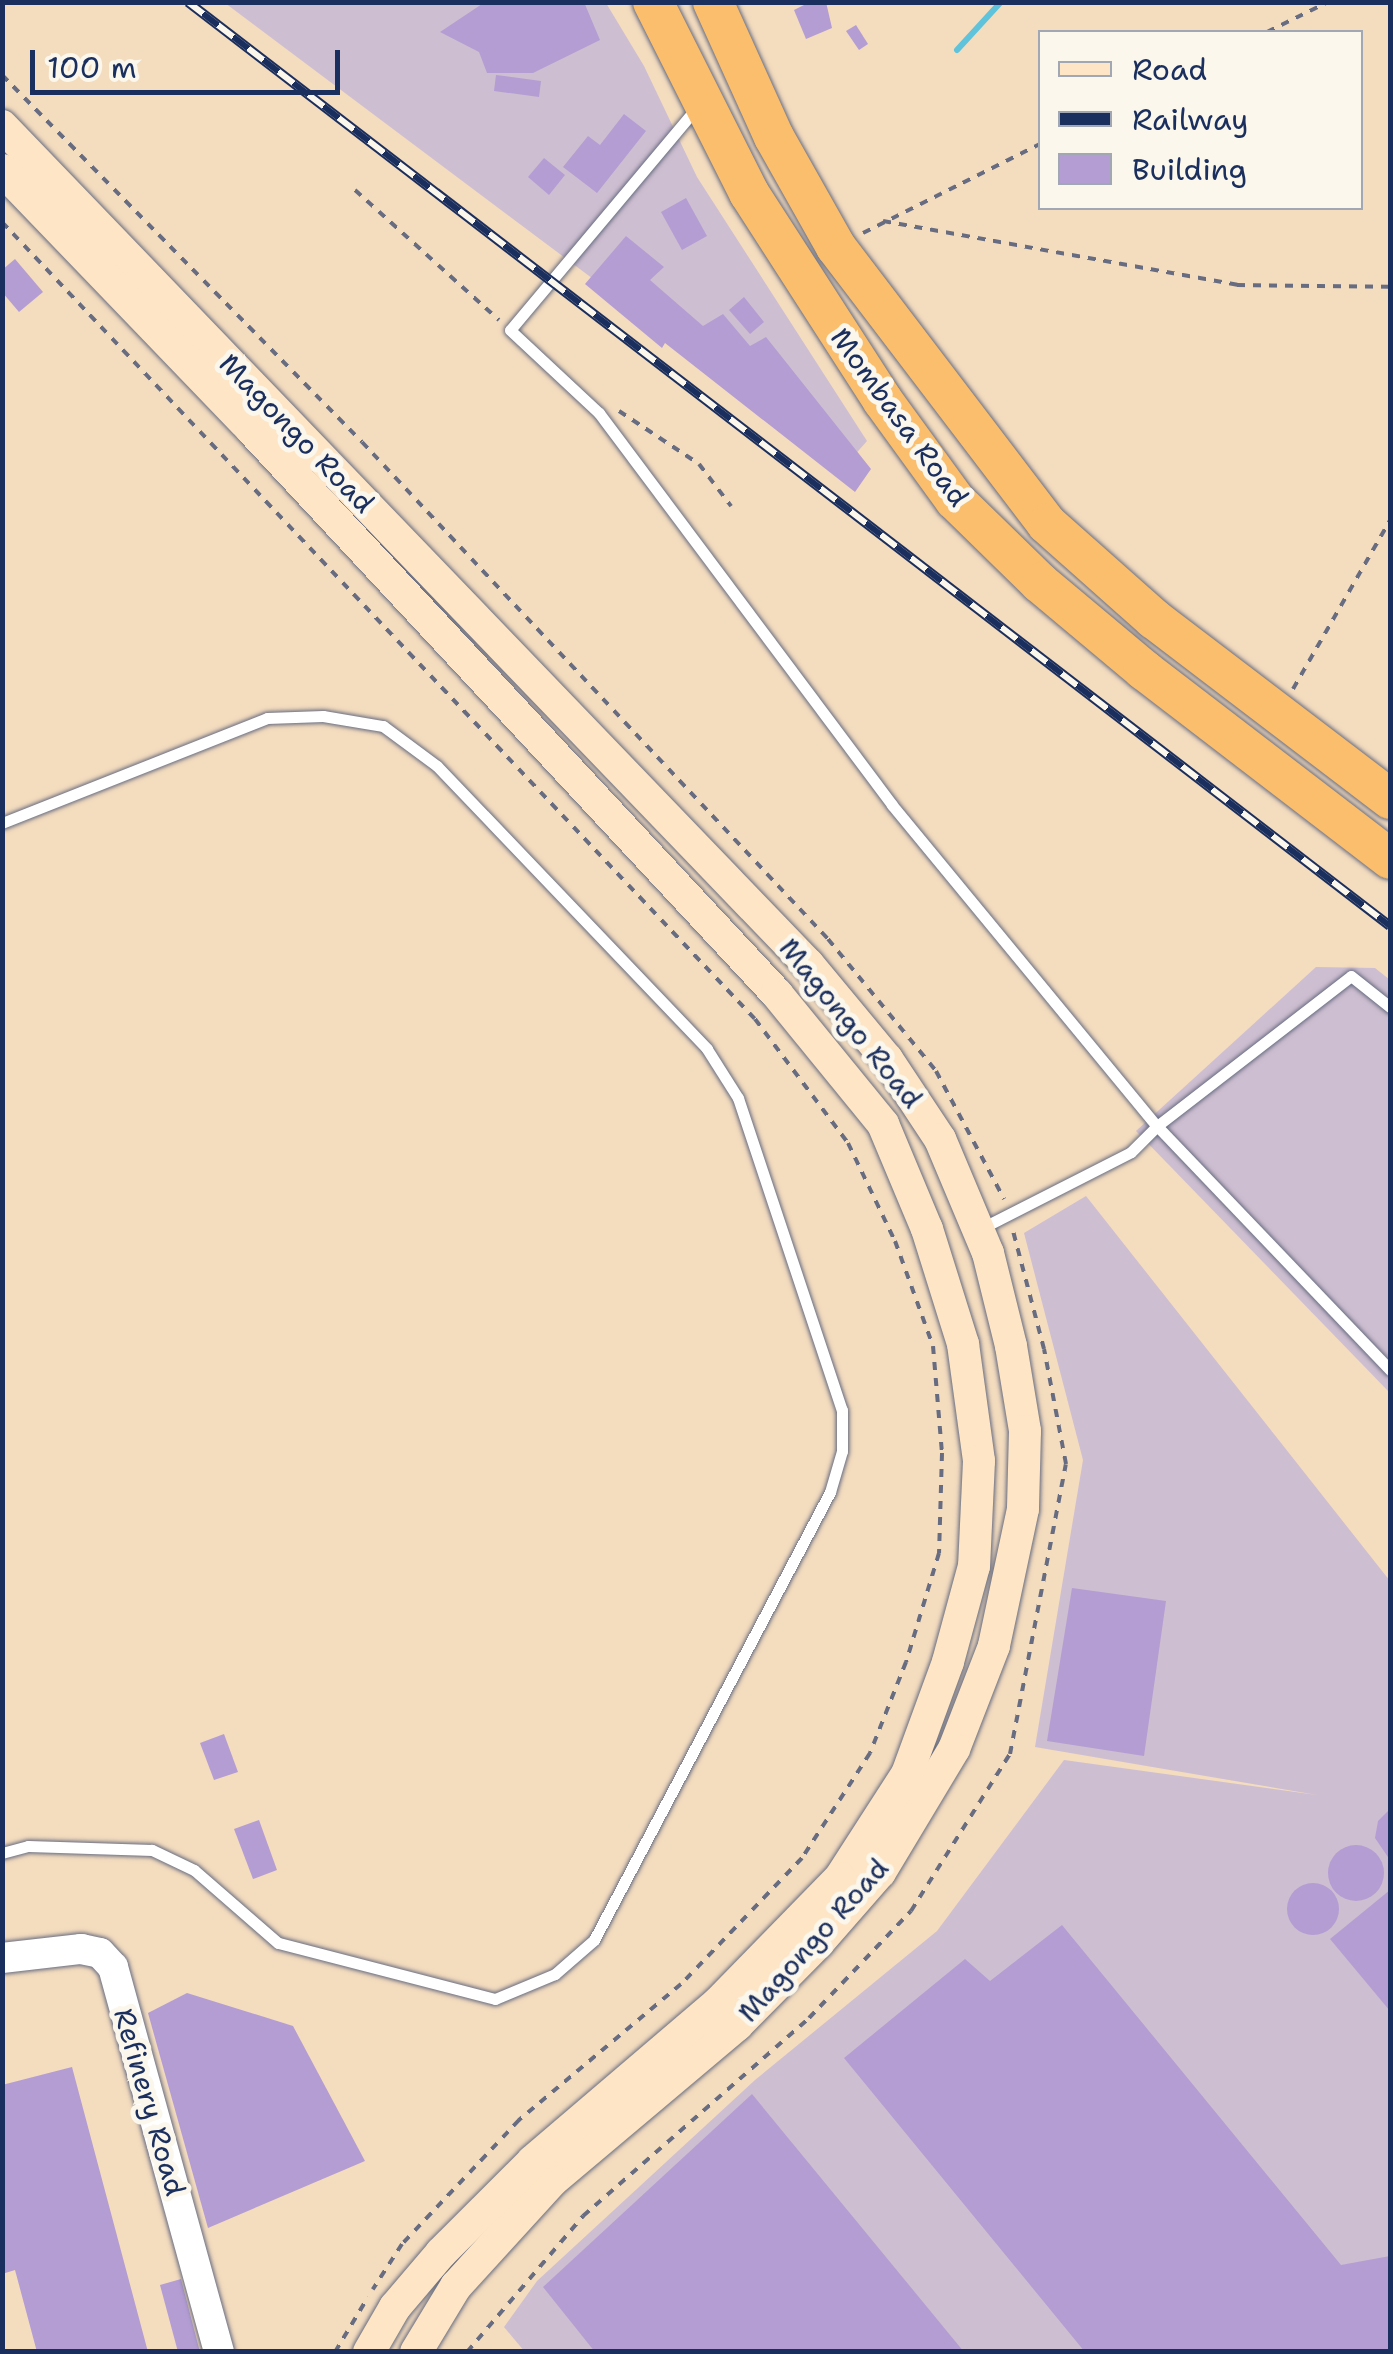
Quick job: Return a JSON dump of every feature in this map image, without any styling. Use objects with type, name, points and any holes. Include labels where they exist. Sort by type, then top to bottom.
[{"type":"highway","name":"Mombasa Road","points":[[653,2],[748,193],[883,401],[956,500],[1040,583],[1144,670],[1390,858]]},
{"type":"highway","name":"Mombasa Road","points":[[713,2],[774,137],[836,247],[1047,524],[1154,619],[1390,799]]},
{"type":"main road","name":"Magongo Road","points":[[2,126],[808,964],[886,1059],[995,1224],[1000,1290],[1025,1431],[1023,1509],[994,1646],[954,1749],[880,1872],[818,1942],[737,2024],[552,2181],[456,2286],[416,2352]]},
{"type":"main road","name":"Magongo Road","points":[[2,170],[252,430],[777,994],[883,1124],[927,1229],[963,1344],[979,1462],[974,1566],[948,1662],[907,1774],[840,1878],[719,2002],[532,2161],[441,2253],[395,2307],[369,2352]]},
{"type":"main road","points":[[777,994],[808,964]]},
{"type":"street","name":"Refinery Road","points":[[2,1958],[80,1949],[107,1957],[219,2352]]},
{"type":"lane","points":[[700,103],[510,330],[599,412],[892,805],[1157,1126],[1390,1370]]},
{"type":"lane","points":[[2,823],[266,718],[323,716],[383,726],[437,766],[707,1050],[738,1098],[842,1410],[842,1450],[830,1492],[594,1940],[555,1974],[496,1999],[278,1943],[194,1870],[152,1850],[28,1846],[2,1853]]},
{"type":"lane","points":[[995,1224],[1131,1152],[1157,1126],[1351,976],[1390,1007]]},
{"type":"path","points":[[1271,30],[1328,2]]},
{"type":"path","points":[[2,76],[362,442],[828,939],[936,1071],[1005,1201]]},
{"type":"path","points":[[836,247],[1038,145]]},
{"type":"path","points":[[355,190],[510,330]]},
{"type":"path","points":[[883,221],[1237,285],[1390,287]]},
{"type":"path","points":[[2,222],[755,1019],[848,1142],[895,1242],[933,1346],[942,1453],[939,1553],[906,1662],[870,1754],[802,1858],[682,1984],[519,2120],[402,2244],[335,2352]]},
{"type":"path","points":[[599,412],[623,410],[698,464],[731,506]]},
{"type":"path","points":[[1278,715],[1390,520]]},
{"type":"path","points":[[467,2352],[583,2216],[809,2018],[911,1911],[1010,1754],[1066,1464],[1044,1349],[995,1224]]},
{"type":"shaded area","points":[[225,3],[606,3],[644,66],[697,177],[867,441],[844,467]]},
{"type":"shaded area","points":[[1316,967],[1375,968],[1390,980],[1390,1393],[1136,1131]]},
{"type":"shaded area","points":[[1086,1196],[1390,1581],[1390,2351],[525,2352],[504,2327],[537,2281],[755,2080],[937,1931],[1064,1760],[1317,1795],[1035,1747],[1083,1460],[1024,1233]]},
{"type":"building","points":[[485,2],[584,2],[600,40],[533,73],[487,73],[479,52],[440,32]]},
{"type":"building","points":[[810,2],[826,2],[832,28],[806,39],[794,10]]},
{"type":"building","points":[[856,25],[868,44],[859,50],[846,31]]},
{"type":"building","points":[[496,75],[541,81],[539,97],[494,91]]},
{"type":"building","points":[[624,114],[646,131],[597,193],[563,167],[588,136],[600,145]]},
{"type":"building","points":[[544,158],[565,175],[549,195],[528,177]]},
{"type":"building","points":[[686,198],[707,236],[682,250],[661,212]]},
{"type":"building","points":[[626,236],[664,267],[650,280],[703,326],[723,314],[750,346],[766,337],[871,469],[855,492],[665,343],[662,348],[585,284]]},
{"type":"building","points":[[15,259],[43,292],[19,312],[2,292],[2,270]]},
{"type":"building","points":[[744,297],[764,322],[750,334],[729,310]]},
{"type":"building","points":[[1072,1588],[1166,1601],[1144,1756],[1047,1741]]},
{"type":"building","points":[[224,1734],[238,1772],[214,1780],[200,1743]]},
{"type":"building","points":[[1390,1809],[1390,1860],[1375,1838],[1378,1821]]},
{"type":"building","points":[[259,1820],[277,1870],[253,1879],[234,1829]]},
{"type":"building","points":[[1356,1845],[1376,1853],[1384,1873],[1376,1893],[1356,1901],[1336,1893],[1328,1873],[1336,1853]]},
{"type":"building","points":[[1313,1883],[1331,1891],[1339,1909],[1331,1927],[1313,1935],[1295,1927],[1287,1909],[1295,1891]]},
{"type":"building","points":[[1390,1890],[1390,2011],[1330,1939]]},
{"type":"building","points":[[1062,1925],[1341,2265],[1390,2256],[1390,2352],[1085,2352],[844,2058],[965,1959],[990,1981]]},
{"type":"building","points":[[187,1993],[293,2026],[365,2161],[208,2228],[148,2013]]},
{"type":"building","points":[[72,2067],[148,2352],[37,2352],[15,2270],[2,2274],[2,2085]]},
{"type":"building","points":[[752,2094],[964,2352],[595,2352],[543,2287]]},
{"type":"building","points":[[181,2279],[200,2352],[178,2352],[160,2285]]},
{"type":"waterway","points":[[957,50],[1001,2]]},
{"type":"railway","points":[[188,2],[1390,926]]}]
